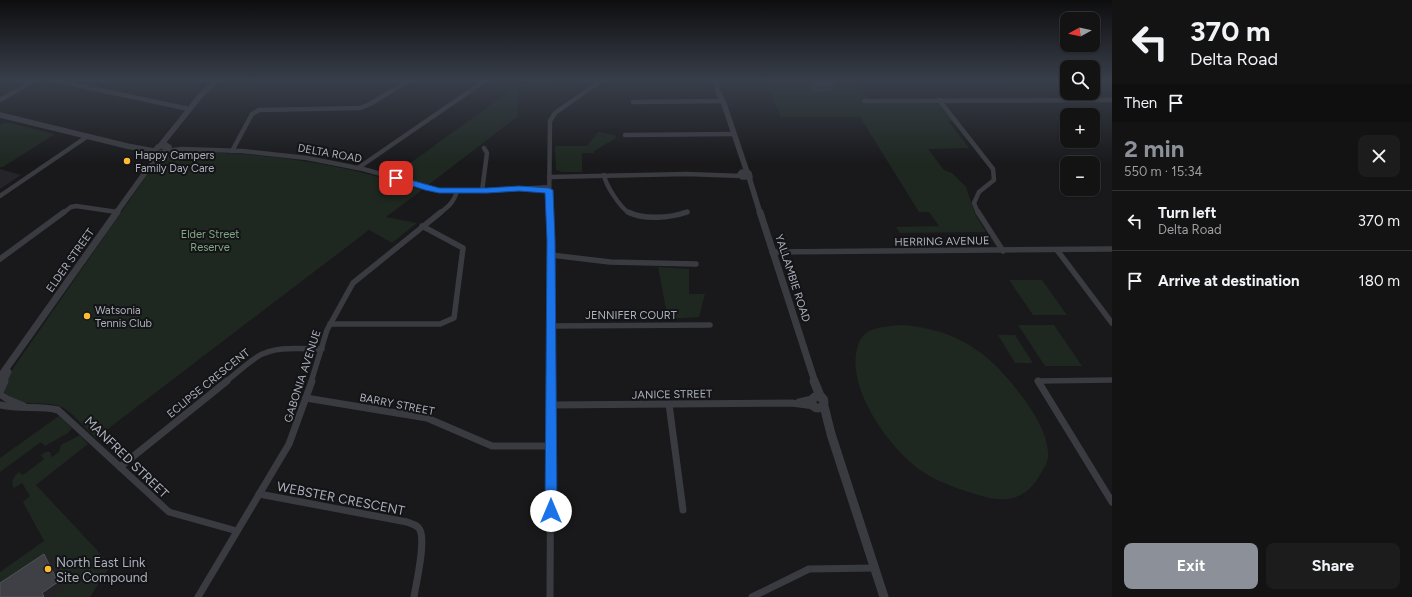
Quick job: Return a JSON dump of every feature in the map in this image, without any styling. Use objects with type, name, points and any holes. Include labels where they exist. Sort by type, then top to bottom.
[{"type":"street","points":[[185,108],[190,109]]},
{"type":"street","points":[[232,150],[252,114],[259,110],[360,108]]},
{"type":"street","points":[[360,168],[372,158],[445,108]]},
{"type":"street","points":[[550,597],[550,121],[552,116],[563,108]]},
{"type":"street","name":"YALLAMBIE ROAD","points":[[725,108],[742,159],[744,175],[752,190],[811,373],[817,402],[831,434],[884,597]]},
{"type":"street","points":[[945,108],[993,169],[994,180],[982,190],[974,203],[981,219],[1003,251]]},
{"type":"street","name":"ELDER STREET","points":[[0,377],[190,109]]},
{"type":"street","name":"DELTA ROAD","points":[[0,115],[141,148],[232,150],[301,157],[360,168],[428,188],[457,191],[482,191],[519,188],[549,189]]},
{"type":"street","points":[[625,135],[734,134]]},
{"type":"street","points":[[0,196],[88,136]]},
{"type":"street","points":[[482,191],[487,154],[484,148]]},
{"type":"street","points":[[549,175],[744,175]]},
{"type":"street","points":[[604,175],[605,181],[624,209],[631,214],[640,216],[672,215],[687,212]]},
{"type":"street","name":"GABONIA AVENUE","points":[[198,597],[289,444],[306,398],[330,324],[351,287],[358,278],[453,202],[457,191]]},
{"type":"street","points":[[0,259],[63,211],[71,207],[80,206],[102,211],[117,212]]},
{"type":"street","points":[[330,324],[440,324],[454,318],[463,248],[422,226]]},
{"type":"street","name":"HERRING AVENUE","points":[[772,252],[1112,249]]},
{"type":"street","points":[[1057,250],[1112,322]]},
{"type":"street","points":[[551,255],[610,262],[696,264]]},
{"type":"street","name":"JENNIFER COURT","points":[[551,326],[710,324]]},
{"type":"street","name":"ECLIPSE CRESCENT","points":[[120,467],[258,356],[266,352],[276,350],[322,349]]},
{"type":"street","name":"ELDER STREET","points":[[0,390],[12,362]]},
{"type":"street","points":[[1112,380],[1038,381],[1112,502]]},
{"type":"street","name":"MANFRED STREET","points":[[0,394],[14,403],[26,407]]},
{"type":"street","name":"BARRY STREET","points":[[306,398],[427,418],[492,446],[551,446]]},
{"type":"street","name":"JANICE STREET","points":[[551,405],[817,402]]},
{"type":"street","points":[[669,404],[683,510]]},
{"type":"street","name":"MANFRED STREET","points":[[0,405],[11,408],[49,407],[62,412],[169,512],[237,531]]},
{"type":"street","name":"WEBSTER CRESCENT","points":[[259,494],[407,522],[415,525],[421,531],[422,542],[414,597]]},
{"type":"street","points":[[752,597],[809,569],[875,568]]},
{"type":"shaded area","points":[[0,169],[21,175],[0,189]]},
{"type":"green space","points":[[486,108],[518,108],[517,117],[427,186],[394,175]]},
{"type":"green space","points":[[777,108],[942,108],[952,121],[948,121],[969,148],[928,149],[944,170],[952,173],[966,187],[975,214],[986,232],[900,233],[896,227],[939,226],[929,212],[919,212],[860,117],[781,117]]},
{"type":"green space","points":[[5,122],[55,134],[3,167],[0,167],[0,125]]},
{"type":"green space","points":[[598,132],[614,135],[616,138],[594,151],[594,153],[582,153],[582,172],[562,172],[556,170],[555,146],[587,146]]},
{"type":"green space","name":"Elder Street Reserve","points":[[175,152],[207,152],[300,160],[361,172],[391,180],[422,190],[386,217],[417,223],[392,243],[369,230],[96,438],[75,417],[62,407],[15,400],[9,397],[4,391],[9,375],[14,367],[158,159],[165,154]]},
{"type":"green space","points":[[658,267],[689,269],[689,294],[705,294],[699,317],[668,319]]},
{"type":"green space","points":[[1009,280],[1042,280],[1067,315],[1033,315]]},
{"type":"green space","points":[[903,325],[941,332],[958,339],[986,357],[1012,383],[1036,417],[1047,444],[1048,460],[1029,489],[1014,498],[997,499],[988,498],[958,489],[939,481],[922,471],[913,465],[896,448],[877,423],[869,408],[857,378],[855,363],[859,343],[865,334],[873,329]]},
{"type":"green space","points":[[1018,325],[1054,325],[1082,366],[1045,366]]},
{"type":"green space","points":[[998,335],[1015,335],[1033,363],[1015,363]]},
{"type":"green space","points":[[59,416],[72,428],[68,433],[45,446],[41,442],[0,472],[0,458]]},
{"type":"green space","points":[[80,435],[88,444],[36,485],[111,565],[90,597],[0,597],[0,572],[44,541],[23,502],[30,496],[22,483],[14,488],[12,484],[13,479],[19,472],[23,475],[44,459],[41,455],[46,452],[50,452],[52,457],[59,452],[61,445]]},
{"type":"building","name":"North East Link Site Compound","points":[[44,554],[58,582],[42,593],[44,596],[43,597],[0,597],[0,583]]},
{"type":"place","name":"Happy Campers Family Day Care","points":[[127,161]]},
{"type":"place","name":"Watsonia Tennis Club","points":[[87,316]]},
{"type":"place","name":"North East Link Site Compound","points":[[48,569]]},
{"type":"route","points":[[396,178],[439,190],[487,191],[519,188],[549,190],[551,240],[551,511]]}]
